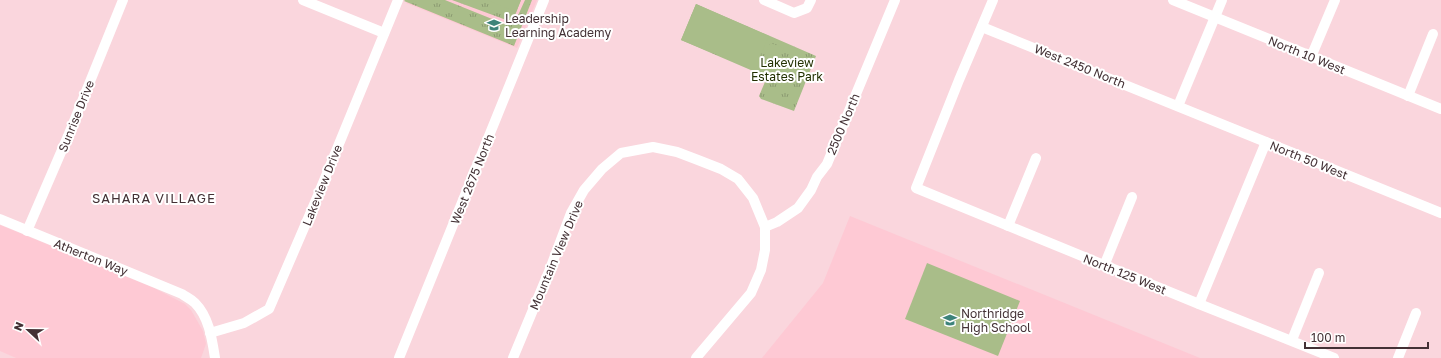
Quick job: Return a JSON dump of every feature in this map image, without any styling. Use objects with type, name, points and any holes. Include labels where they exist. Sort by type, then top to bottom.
[{"type":"street","name":"Sunrise Drive","points":[[27,231],[68,136],[123,0]]},
{"type":"street","points":[[303,0],[384,33]]},
{"type":"street","name":"Lakeview Drive","points":[[210,333],[244,324],[269,309],[299,242],[398,0]]},
{"type":"street","name":"West 2675 North","points":[[399,358],[544,0]]},
{"type":"street","points":[[764,0],[778,3],[794,13],[807,8],[811,0]]},
{"type":"street","name":"2500 North","points":[[765,227],[777,222],[798,208],[811,190],[817,177],[826,164],[895,0]]},
{"type":"street","points":[[982,27],[993,0]]},
{"type":"street","name":"North 10 West","points":[[1173,0],[1441,110]]},
{"type":"street","points":[[1178,106],[1222,0]]},
{"type":"street","points":[[1311,57],[1335,0]]},
{"type":"street","name":"West 2450 North","points":[[982,27],[1178,106]]},
{"type":"street","name":"North 125 West","points":[[982,27],[916,188],[1104,266],[1334,358]]},
{"type":"street","points":[[1408,96],[1433,34]]},
{"type":"street","name":"North 50 West","points":[[1178,106],[1441,213]]},
{"type":"street","points":[[1199,304],[1266,142]]},
{"type":"street","name":"Mountain View Drive","points":[[513,358],[550,269],[571,213],[584,190],[602,169],[621,153],[653,147],[677,152],[721,169],[738,179],[753,198],[765,227]]},
{"type":"street","points":[[1008,226],[1036,158]]},
{"type":"street","points":[[1104,266],[1132,197]]},
{"type":"street","name":"Atherton Way","points":[[0,219],[182,294],[194,302],[200,311],[210,333],[215,358]]},
{"type":"street","points":[[696,358],[751,293],[761,270],[765,250],[765,227]]},
{"type":"street","points":[[1292,340],[1319,273]]},
{"type":"street","points":[[1398,358],[1416,313]]},
{"type":"shaded area","name":"Leadership Learning Academy","points":[[407,0],[537,0],[517,48],[406,3]]},
{"type":"shaded area","name":"Northridge High School","points":[[850,216],[1200,358],[762,358],[823,283]]},
{"type":"shaded area","points":[[0,225],[154,288],[185,304],[191,310],[203,331],[206,344],[201,358],[16,358],[0,351]]},
{"type":"green space","points":[[445,0],[507,25],[515,22],[525,0],[532,0],[514,46],[404,1]]},
{"type":"green space","points":[[452,0],[521,0],[514,18],[509,21]]},
{"type":"green space","points":[[487,0],[521,0],[516,12]]},
{"type":"green space","name":"Lakeview Estates Park","points":[[696,4],[816,56],[794,111],[761,99],[759,96],[767,77],[681,40]]},
{"type":"green space","points":[[696,4],[769,36],[754,70],[681,40]]},
{"type":"green space","points":[[770,43],[784,48],[777,65],[763,59]]},
{"type":"green space","points":[[927,263],[1020,301],[998,356],[905,319]]},
{"type":"place","name":"Leadership Learning Academy","points":[[494,25]]},
{"type":"place","name":"Northridge High School","points":[[950,320]]},
{"type":"district","name":"SAHARA VILLAGE","points":[[154,198]]}]
